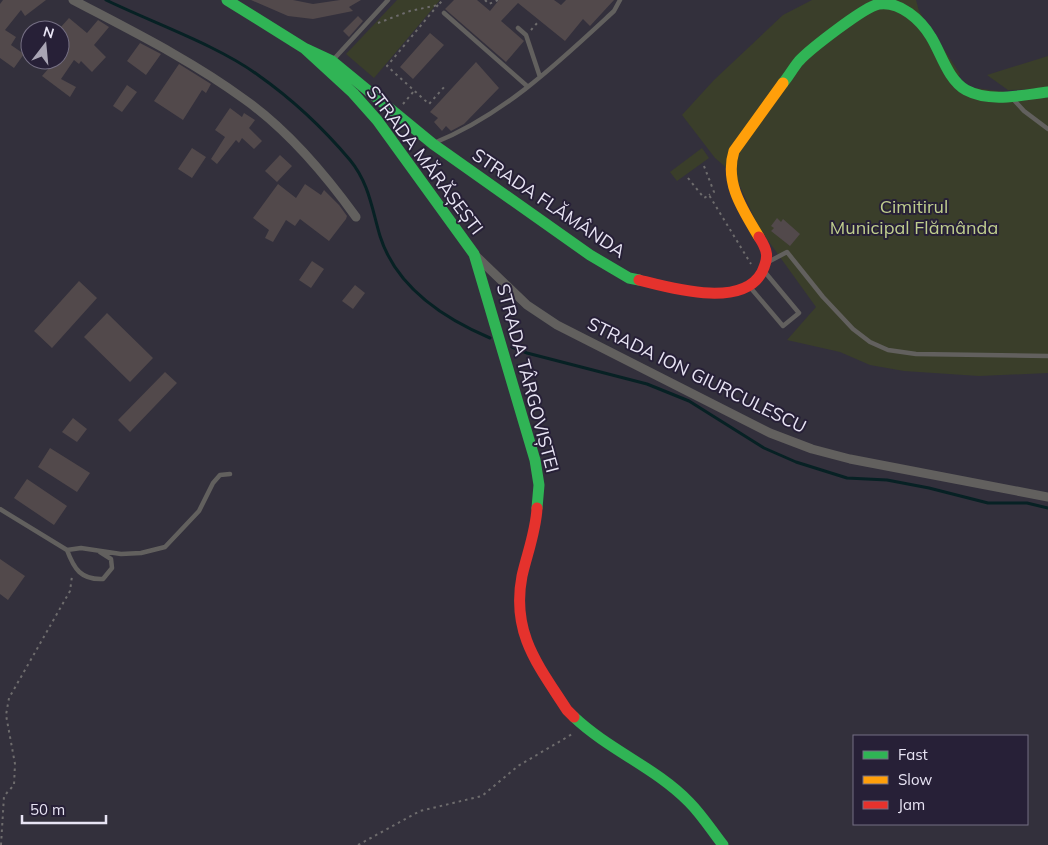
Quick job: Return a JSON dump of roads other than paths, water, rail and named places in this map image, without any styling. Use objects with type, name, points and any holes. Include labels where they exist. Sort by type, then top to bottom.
[{"type":"street","points":[[73,0],[198,70],[244,99],[270,120],[315,165],[356,217]]},
{"type":"street","name":"STRADA MĂRĂȘEȘTI","points":[[227,0],[304,48],[342,82],[377,120],[474,254]]},
{"type":"street","points":[[763,270],[768,252],[744,212],[733,189],[730,164],[734,151],[800,60],[857,15],[878,4],[891,5],[907,11],[930,35],[956,83],[966,90],[981,95],[1010,96],[1048,92]]},
{"type":"street","name":"STRADA FLĂMÂNDA","points":[[304,48],[332,61],[433,144],[590,255],[629,278],[685,291],[738,291],[748,286],[763,270]]},
{"type":"street","name":"STRADA ION GIURCULESCU","points":[[474,254],[527,305],[557,325],[770,432],[812,449],[850,459],[1048,497]]},
{"type":"street","name":"STRADA TÂRGOVIȘTEI","points":[[474,254],[535,460],[539,486],[537,514],[522,578],[519,607],[521,628],[533,658],[544,678],[567,710],[585,727],[664,781],[689,802],[723,845]]},
{"type":"lane","points":[[332,61],[388,0]]},
{"type":"lane","points":[[433,144],[460,133],[540,77],[614,10],[620,0]]},
{"type":"lane","points":[[444,14],[527,86]]},
{"type":"lane","points":[[518,28],[526,35],[540,77]]},
{"type":"lane","points":[[1010,96],[1048,129]]},
{"type":"lane","points":[[748,286],[783,326],[799,313],[763,270],[787,252],[823,297],[853,329],[870,342],[888,350],[916,354],[1048,356]]},
{"type":"lane","points":[[66,550],[81,548],[141,553],[165,547],[199,511],[213,483],[220,475],[230,474]]},
{"type":"lane","points":[[0,509],[66,550],[74,569],[83,576],[94,579],[103,578],[112,568],[111,559],[98,550]]},
{"type":"waterway","points":[[106,0],[224,54],[271,84],[295,104],[350,160],[362,178],[380,236],[387,254],[397,271],[423,299],[455,321],[490,338]]},
{"type":"waterway","points":[[512,347],[527,353],[647,384],[689,401],[764,448],[796,462],[847,478],[887,480],[929,488],[988,503],[1027,503],[1048,508]]},
{"type":"park label","name":"Cimitirul Municipal Flămânda","points":[[914,216]]}]
